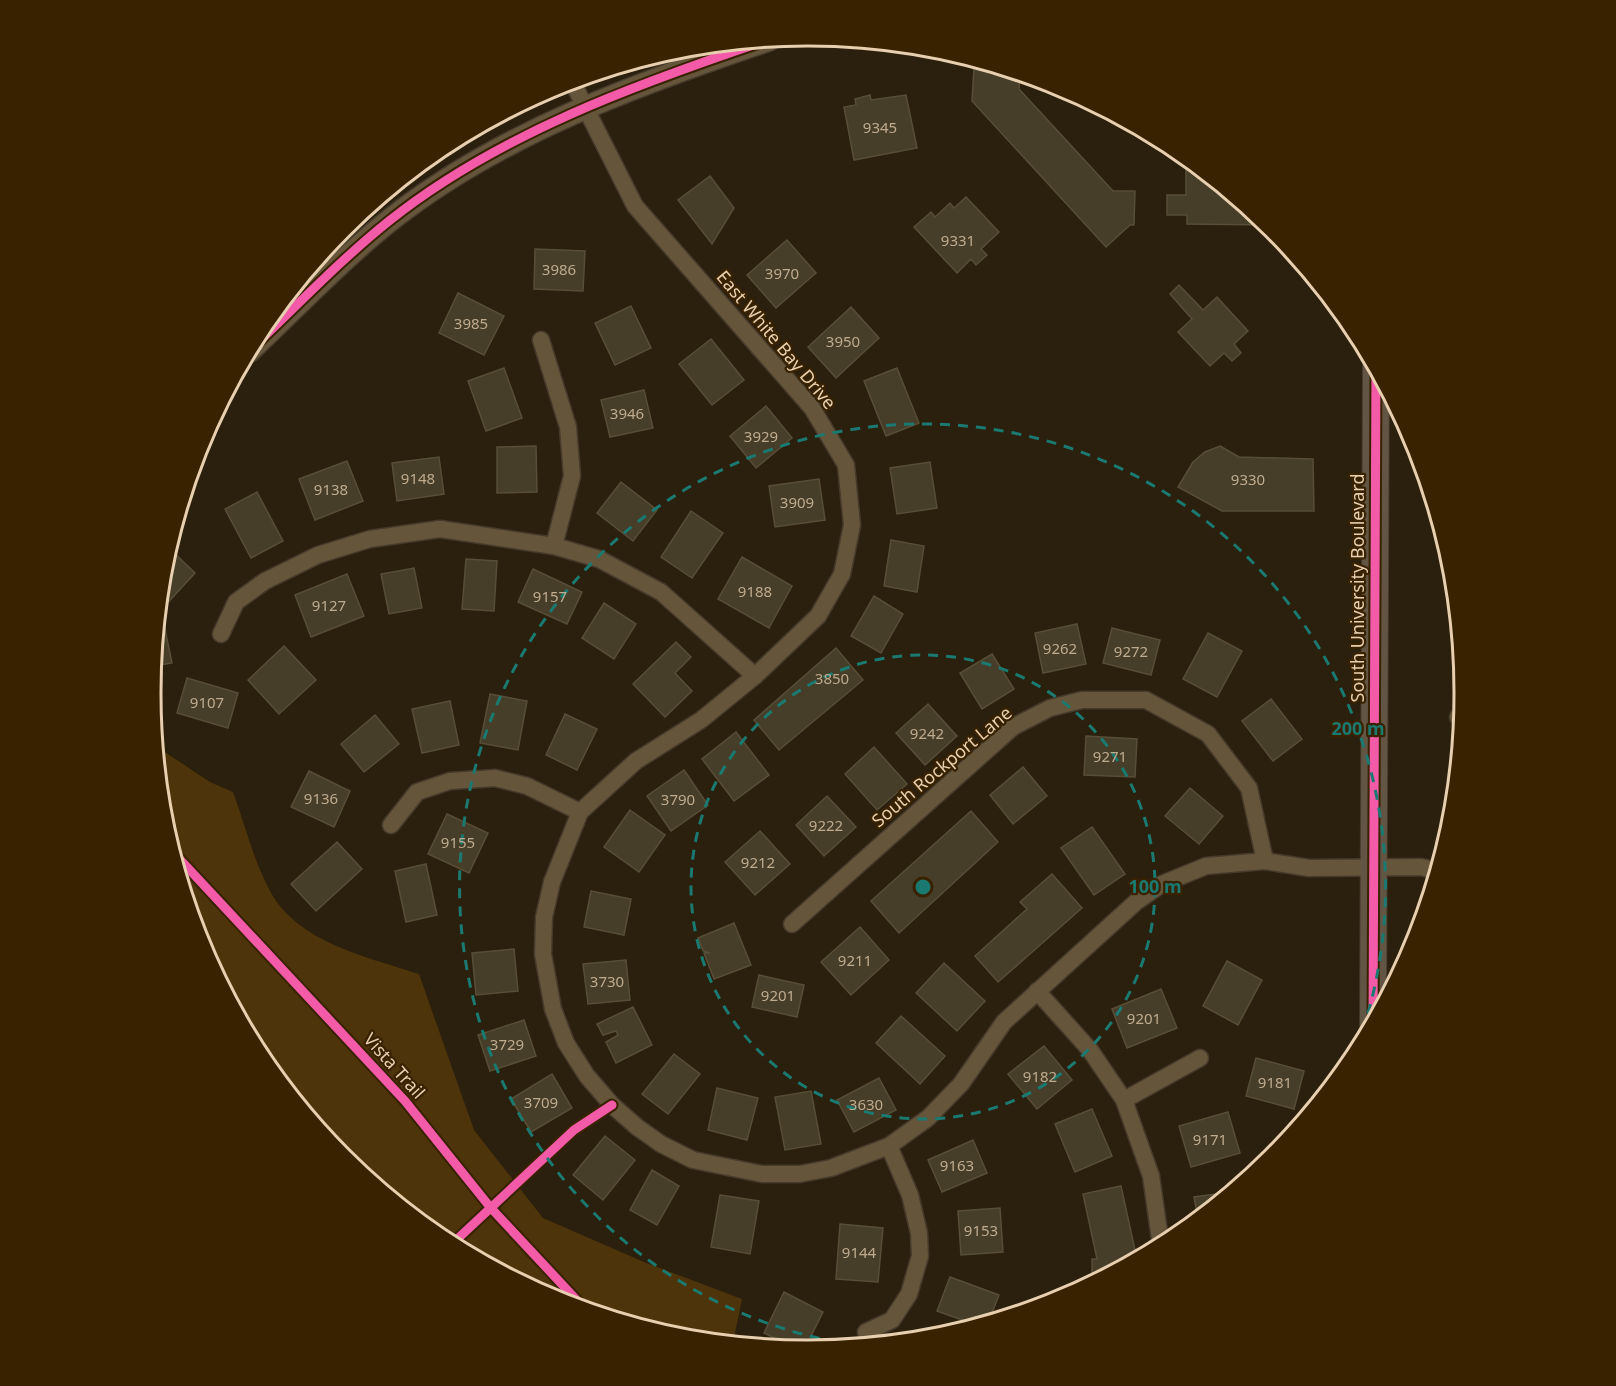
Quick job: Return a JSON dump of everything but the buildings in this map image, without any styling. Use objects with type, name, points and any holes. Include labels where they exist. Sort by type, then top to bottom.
[{"type":"main road","points":[[275,327],[388,222],[441,184],[490,155],[585,108],[736,51]]},
{"type":"main road","name":"South University Boulevard","points":[[1373,1007],[1376,385]]},
{"type":"street","name":"East White Bay Drive","points":[[576,90],[635,206],[812,408],[846,465],[852,525],[842,574],[818,616],[755,676],[701,720],[636,761],[580,812],[552,882],[544,917],[543,954],[553,1009],[566,1043],[587,1076],[612,1105],[645,1133],[693,1160],[762,1174],[800,1174],[831,1168],[889,1146],[944,1103],[961,1084],[1004,1022],[1136,902],[1162,884],[1206,866],[1265,861],[1329,868],[1429,869]]},
{"type":"street","points":[[541,340],[568,427],[572,476],[554,546]]},
{"type":"street","points":[[221,634],[236,602],[265,581],[318,555],[370,539],[440,529],[554,546],[599,559],[661,592],[755,676]]},
{"type":"street","name":"South Rockport Lane","points":[[792,924],[1013,727],[1050,708],[1082,699],[1146,700],[1208,734],[1249,788],[1265,861]]},
{"type":"street","points":[[391,825],[417,792],[450,781],[495,778],[517,783],[580,812]]},
{"type":"street","points":[[1037,991],[1090,1050],[1124,1100],[1151,1176],[1160,1236]]},
{"type":"street","points":[[1124,1100],[1200,1059]]},
{"type":"street","points":[[866,1332],[892,1320],[909,1294],[920,1256],[919,1233],[910,1195],[889,1146]]},
{"type":"shaded area","points":[[165,752],[210,782],[233,792],[270,891],[282,909],[298,924],[336,946],[419,974],[474,1130],[543,1218],[644,1262],[742,1299],[735,1335],[682,1327],[600,1305],[522,1273],[449,1231],[414,1206],[351,1150],[295,1087],[270,1052],[228,979],[196,901],[184,860],[174,819]]},
{"type":"cycle path","points":[[278,323],[335,268],[389,221],[431,190],[476,162],[570,114],[738,51]]},
{"type":"cycle path","points":[[1373,1007],[1376,385]]},
{"type":"cycle path","name":"Vista Trail","points":[[186,866],[405,1101],[490,1207],[571,1294]]},
{"type":"cycle path","points":[[459,1237],[574,1130],[612,1105]]}]
